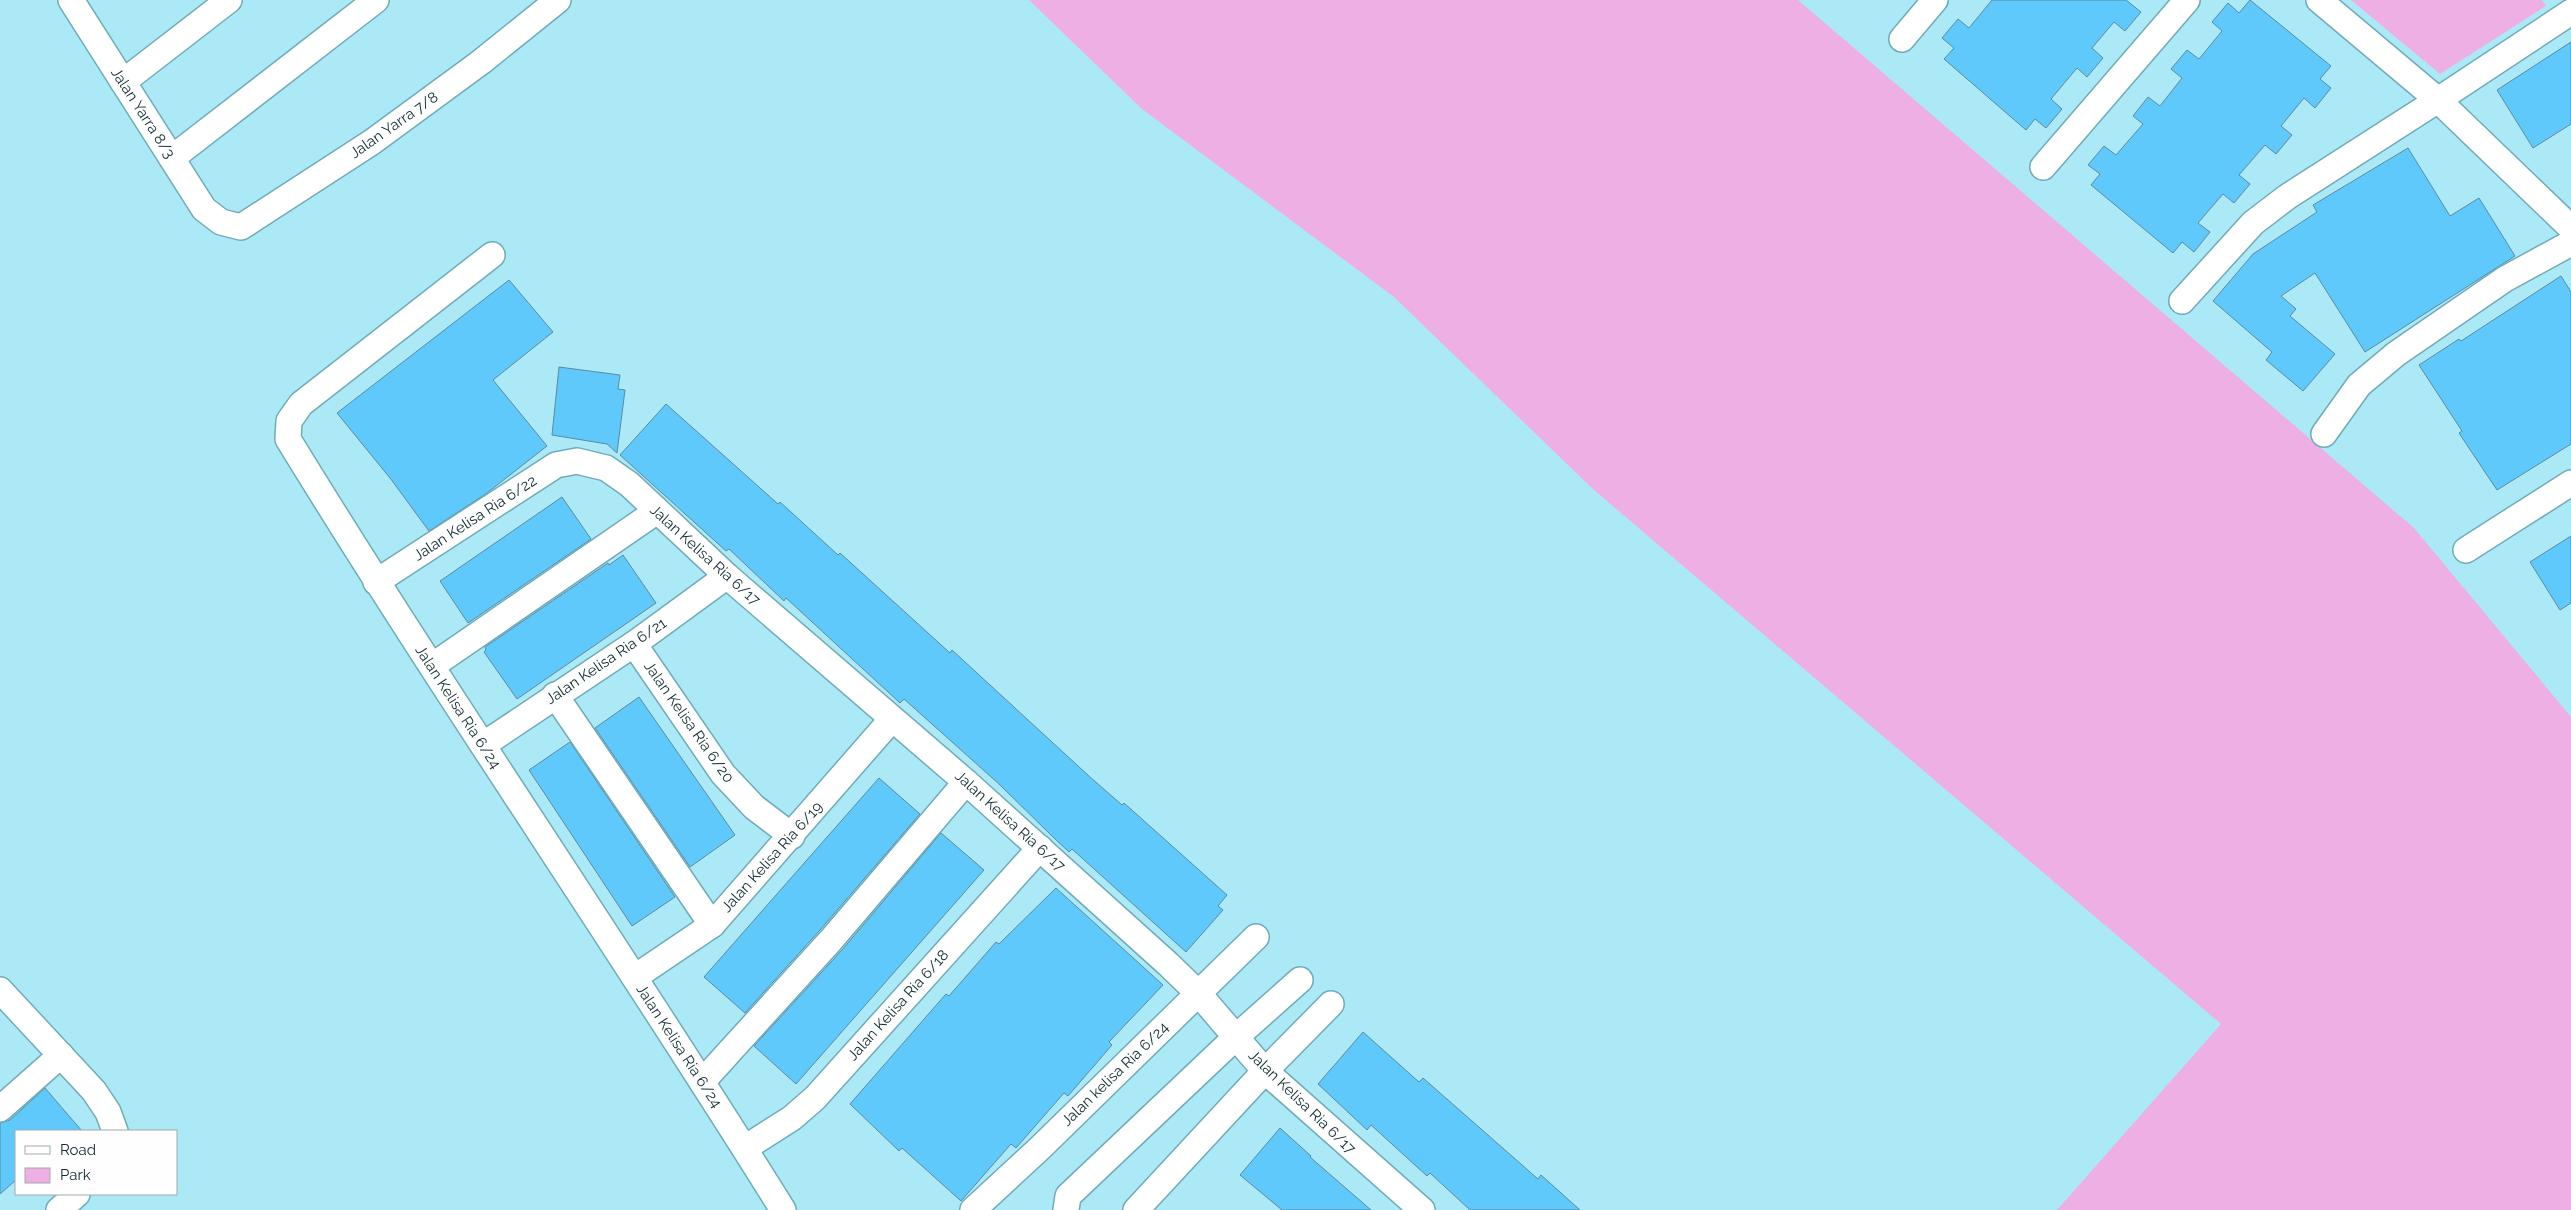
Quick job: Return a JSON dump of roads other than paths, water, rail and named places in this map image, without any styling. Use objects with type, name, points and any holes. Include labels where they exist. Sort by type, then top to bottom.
[{"type":"street","points":[[123,82],[229,0]]},
{"type":"street","points":[[172,158],[376,0]]},
{"type":"street","name":"Jalan Yarra 7/8","points":[[220,222],[242,227],[364,148],[482,62],[558,0]]},
{"type":"street","points":[[1902,39],[1935,0]]},
{"type":"street","points":[[2043,167],[2187,0]]},
{"type":"street","points":[[2319,0],[2438,100],[2571,228]]},
{"type":"street","name":"Jalan Yarra 8/3","points":[[75,1],[123,82],[204,209],[220,222]]},
{"type":"street","points":[[2182,301],[2253,223],[2287,197],[2571,12]]},
{"type":"street","points":[[2324,434],[2359,385],[2396,354],[2505,279],[2571,243]]},
{"type":"street","name":"Jalan Kelisa Ria 6/24","points":[[492,255],[318,388],[300,404],[289,421],[288,439],[376,582],[635,977],[783,1210]]},
{"type":"street","name":"Jalan Kelisa Ria 6/22","points":[[376,582],[556,465],[577,462]]},
{"type":"street","name":"Jalan Kelisa Ria 6/17","points":[[577,462],[606,468],[629,484],[727,576],[966,782],[1198,993],[1265,1071],[1422,1210]]},
{"type":"street","points":[[2466,550],[2571,483]]},
{"type":"street","points":[[432,666],[657,511]]},
{"type":"street","name":"Jalan Kelisa Ria 6/21","points":[[483,745],[555,695],[634,644],[727,576]]},
{"type":"street","name":"Jalan Kelisa Ria 6/20","points":[[634,644],[723,774],[754,807],[792,836]]},
{"type":"street","points":[[555,695],[712,925]]},
{"type":"street","name":"Jalan Kelisa Ria 6/19","points":[[635,977],[712,925],[792,836],[892,718]]},
{"type":"street","points":[[702,1082],[831,940],[966,782]]},
{"type":"street","name":"Jalan Kelisa Ria 6/18","points":[[744,1148],[792,1118],[815,1098],[1040,848]]},
{"type":"street","name":"Jalan kelisa Ria 6/24","points":[[973,1210],[1040,1148],[1256,937]]},
{"type":"street","points":[[1066,1210],[1068,1196],[1236,1037],[1300,980]]},
{"type":"street","points":[[0,990],[94,1092],[108,1112],[115,1130]]},
{"type":"street","points":[[1136,1210],[1265,1071],[1331,1004]]},
{"type":"street","points":[[0,1109],[61,1055]]},
{"type":"street","points":[[59,1210],[76,1195]]}]
